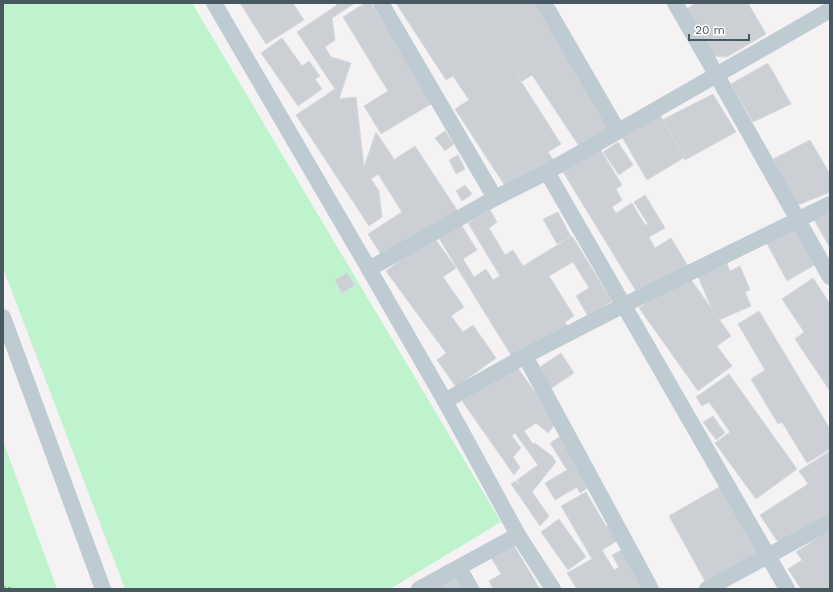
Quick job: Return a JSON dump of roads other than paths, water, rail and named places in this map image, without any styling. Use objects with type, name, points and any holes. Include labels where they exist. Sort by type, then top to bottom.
[{"type":"street","points":[[214,3],[445,401],[518,535],[553,589]]},
{"type":"street","points":[[381,3],[495,198]]},
{"type":"street","points":[[544,3],[618,131]]},
{"type":"street","points":[[675,3],[830,277]]},
{"type":"street","points":[[369,269],[495,198],[547,172],[830,10]]},
{"type":"street","points":[[547,172],[787,589]]},
{"type":"street","points":[[445,401],[525,356],[830,204]]},
{"type":"street","points":[[3,317],[102,589]]},
{"type":"street","points":[[525,356],[651,589]]},
{"type":"street","points":[[707,589],[830,522]]},
{"type":"street","points":[[419,589],[518,535]]},
{"type":"street","points":[[459,568],[471,589]]}]
